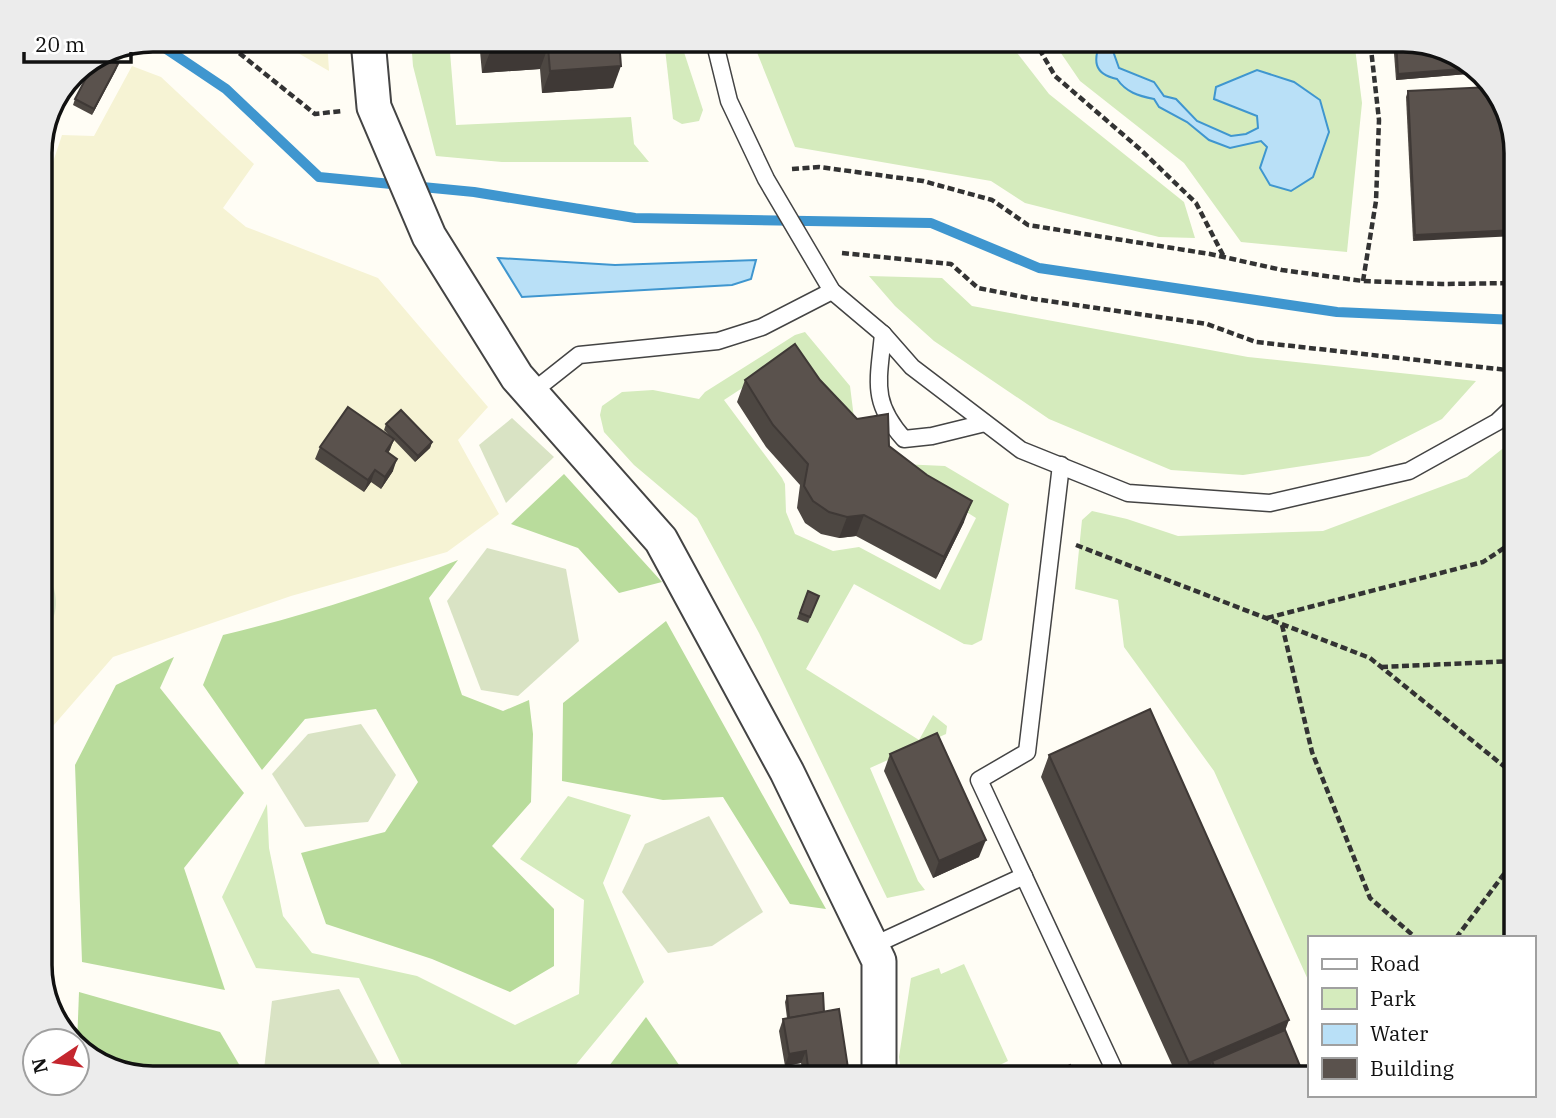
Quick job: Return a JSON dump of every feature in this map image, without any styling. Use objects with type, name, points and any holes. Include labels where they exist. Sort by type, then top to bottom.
[{"type":"street","points":[[369,53],[374,107],[429,236],[517,377],[661,540],[788,772],[879,961],[879,1066]]},
{"type":"lane","points":[[717,53],[729,101],[766,179],[832,291],[883,334],[912,367],[1021,450],[1128,493],[1270,503],[1409,471],[1497,422],[1504,415]]},
{"type":"lane","points":[[531,393],[579,355],[718,341],[762,327],[832,291]]},
{"type":"lane","points":[[883,334],[878,390],[889,422],[904,439],[932,436],[985,423]]},
{"type":"lane","points":[[1061,466],[1027,752],[979,780],[1112,1066]]},
{"type":"lane","points":[[872,946],[1024,876]]},
{"type":"path","points":[[239,53],[314,114],[374,107]]},
{"type":"path","points":[[1042,53],[1055,76],[1141,150],[1196,203],[1224,257]]},
{"type":"path","points":[[1363,281],[1376,201],[1379,120],[1371,53]]},
{"type":"path","points":[[792,169],[819,167],[923,181],[992,200],[1028,225],[1224,257],[1282,270],[1363,281],[1442,285],[1504,283]]},
{"type":"path","points":[[842,253],[951,264],[978,288],[1034,299],[1207,324],[1256,342],[1504,370]]},
{"type":"path","points":[[1052,536],[1370,658],[1504,766]]},
{"type":"path","points":[[1266,619],[1483,562],[1504,548]]},
{"type":"path","points":[[1281,625],[1312,751],[1370,898],[1414,936]]},
{"type":"path","points":[[1381,667],[1504,662]]},
{"type":"path","points":[[1458,936],[1504,874]]},
{"type":"shaded area","points":[[298,53],[328,53],[329,71]]},
{"type":"shaded area","points":[[132,66],[161,77],[254,164],[223,208],[246,227],[378,278],[488,407],[458,440],[499,514],[447,552],[291,596],[113,657],[53,726],[53,162],[62,135],[94,136]]},
{"type":"green space","points":[[412,53],[450,53],[456,125],[631,117],[634,144],[649,162],[502,162],[436,156]]},
{"type":"green space","points":[[665,53],[684,53],[703,110],[699,121],[682,124],[673,119]]},
{"type":"green space","points":[[757,53],[1017,53],[1049,94],[1184,202],[1195,238],[1159,237],[1025,203],[991,181],[795,147]]},
{"type":"green space","points":[[1061,53],[1356,53],[1362,103],[1347,252],[1241,242],[1184,163],[1080,81]]},
{"type":"green space","points":[[869,276],[942,278],[972,306],[1248,357],[1476,381],[1442,419],[1369,456],[1243,475],[1171,470],[1049,419],[934,341],[895,306]]},
{"type":"green space","points":[[805,332],[850,386],[854,418],[794,354],[724,400],[782,478],[785,484],[786,512],[795,534],[833,551],[859,547],[940,590],[976,518],[897,468],[901,464],[945,466],[1009,504],[982,640],[972,645],[964,644],[854,584],[806,669],[919,740],[933,715],[947,726],[946,734],[870,768],[918,881],[925,890],[887,898],[759,633],[697,518],[634,465],[604,432],[600,415],[602,406],[622,392],[653,390],[699,399],[705,392],[795,335]]},
{"type":"green space","points":[[512,418],[554,457],[506,503],[479,445]]},
{"type":"green space","points":[[1504,448],[1504,936],[1308,936],[1308,980],[1214,771],[1124,647],[1118,600],[1075,589],[1082,520],[1092,511],[1178,536],[1323,531],[1467,477]]},
{"type":"green space","points":[[564,474],[662,582],[619,593],[578,548],[511,524]]},
{"type":"green space","points":[[487,548],[566,569],[579,641],[518,696],[481,690],[447,601]]},
{"type":"green space","points":[[458,560],[429,598],[462,695],[503,711],[529,700],[533,734],[531,802],[492,846],[554,909],[554,966],[510,992],[432,959],[326,924],[301,853],[385,832],[418,782],[376,709],[305,719],[262,770],[203,685],[223,635],[342,602]]},
{"type":"green space","points":[[53,587],[56,600],[53,618]]},
{"type":"green space","points":[[666,621],[826,909],[790,904],[723,797],[663,800],[562,781],[563,703]]},
{"type":"green space","points":[[174,657],[160,688],[244,793],[184,868],[225,990],[82,962],[75,765],[116,685]]},
{"type":"green space","points":[[361,724],[396,775],[368,822],[305,827],[272,774],[308,734]]},
{"type":"green space","points":[[568,796],[631,815],[603,883],[644,982],[575,1066],[402,1066],[359,978],[256,968],[222,897],[267,804],[269,848],[283,916],[312,953],[417,976],[515,1025],[579,994],[584,900],[520,859]]},
{"type":"green space","points":[[709,816],[763,912],[712,946],[668,953],[622,892],[645,844]]},
{"type":"green space","points":[[964,964],[1008,1061],[998,1066],[900,1066],[899,1057],[911,978],[939,968],[941,974]]},
{"type":"green space","points":[[339,989],[381,1066],[264,1066],[272,1001]]},
{"type":"green space","points":[[79,992],[220,1032],[240,1066],[141,1065],[121,1060],[92,1045],[91,1027],[78,1027]]},
{"type":"green space","points":[[646,1017],[680,1066],[609,1066]]},
{"type":"water","points":[[1114,53],[1119,68],[1154,82],[1164,96],[1176,99],[1197,121],[1231,136],[1246,134],[1258,128],[1257,116],[1214,99],[1216,87],[1257,70],[1294,82],[1320,100],[1329,132],[1313,177],[1291,191],[1270,185],[1260,168],[1267,147],[1261,141],[1230,148],[1209,140],[1187,122],[1159,107],[1154,99],[1138,95],[1117,79],[1103,74],[1097,65],[1097,54]]},
{"type":"water","points":[[498,258],[615,265],[756,260],[751,279],[732,285],[522,297]]},
{"type":"building","points":[[548,53],[620,53],[621,66],[550,71]]},
{"type":"building","points":[[1397,53],[1415,53],[1435,58],[1458,69],[1398,74]]},
{"type":"building","points":[[113,61],[118,64],[94,109],[75,99],[87,78],[103,66]]},
{"type":"building","points":[[1479,88],[1483,92],[1493,109],[1502,134],[1504,231],[1415,235],[1408,91]]},
{"type":"building","points":[[795,344],[820,380],[857,419],[888,414],[889,446],[927,475],[972,501],[944,557],[864,515],[847,517],[829,512],[813,501],[804,486],[808,464],[773,425],[745,380]]},
{"type":"building","points":[[348,407],[394,439],[386,451],[397,459],[385,477],[375,470],[368,480],[320,447]]},
{"type":"building","points":[[401,410],[432,442],[418,456],[386,424]]},
{"type":"building","points":[[808,591],[819,596],[810,617],[800,613]]},
{"type":"building","points":[[1150,709],[1289,1020],[1189,1063],[1049,755]]},
{"type":"building","points":[[937,733],[986,840],[939,861],[890,754]]},
{"type":"building","points":[[823,993],[824,1012],[789,1018],[787,996]]},
{"type":"building","points":[[839,1009],[848,1066],[808,1066],[806,1051],[789,1054],[783,1019]]},
{"type":"building","points":[[1285,1030],[1300,1066],[1214,1066],[1212,1061]]},
{"type":"waterway","points":[[172,53],[226,89],[319,177],[474,192],[635,218],[931,223],[1039,268],[1337,312],[1504,319]]}]
